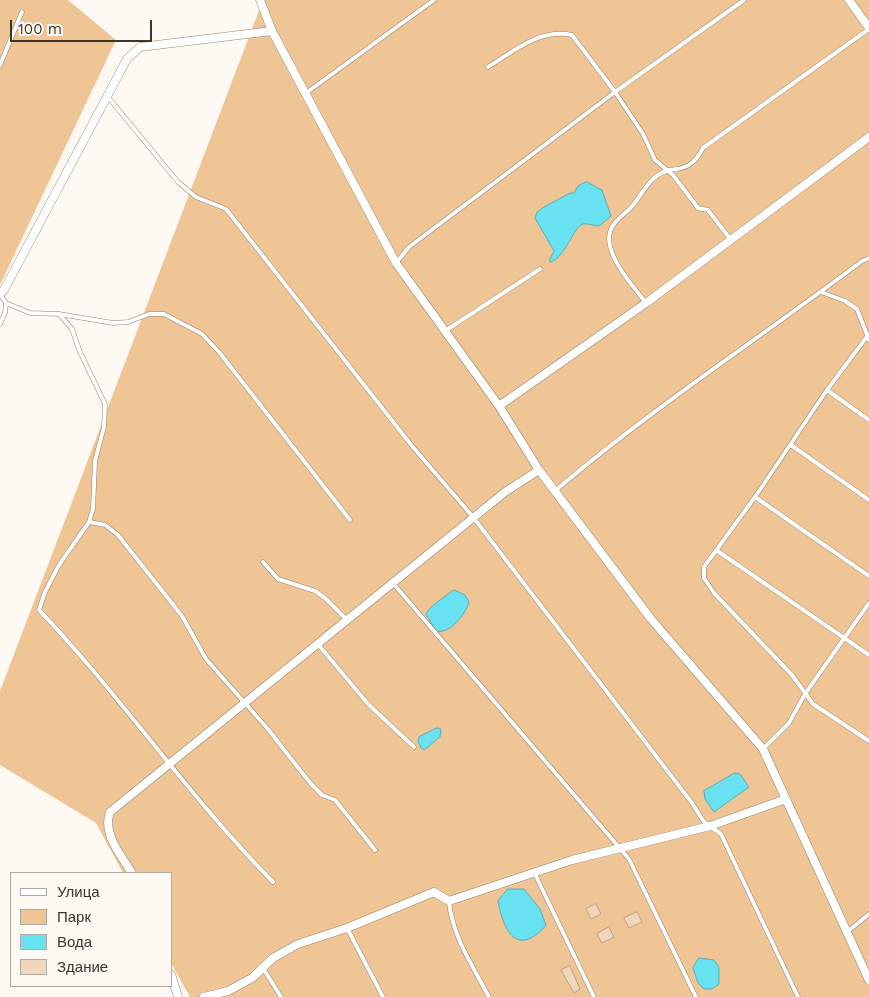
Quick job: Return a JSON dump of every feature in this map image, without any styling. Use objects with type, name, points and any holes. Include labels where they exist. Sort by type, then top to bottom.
[{"type":"street","points":[[260,0],[272,31],[396,263],[499,406],[539,470],[651,619],[763,749],[869,980]]},
{"type":"street","points":[[849,0],[869,29]]},
{"type":"street","points":[[0,294],[4,290],[128,60],[140,47],[272,31]]},
{"type":"street","points":[[499,406],[646,303],[869,137]]},
{"type":"street","points":[[131,872],[108,830],[107,821],[110,812],[392,582],[505,492],[539,470]]},
{"type":"street","points":[[204,997],[228,991],[252,978],[272,958],[298,944],[348,928],[434,892],[449,901],[572,860],[620,850],[710,826],[786,799]]},
{"type":"street","points":[[172,977],[178,997]]},
{"type":"lane","points":[[306,93],[434,0]]},
{"type":"lane","points":[[396,263],[409,248],[615,92],[744,0]]},
{"type":"lane","points":[[0,65],[22,12]]},
{"type":"lane","points":[[646,303],[622,273],[612,252],[609,239],[611,230],[617,220],[635,203],[643,189],[665,171],[687,166],[696,160],[703,148],[869,29]]},
{"type":"lane","points":[[488,67],[533,39],[546,34],[560,32],[572,35],[615,92],[643,134],[655,160],[665,171],[673,175],[698,208],[708,210],[731,240]]},
{"type":"lane","points":[[108,97],[178,182],[196,197],[226,209],[412,446],[474,517],[692,802],[700,816],[721,834],[798,997]]},
{"type":"lane","points":[[555,491],[609,445],[862,261],[869,258]]},
{"type":"lane","points":[[444,330],[540,269]]},
{"type":"lane","points":[[821,292],[845,301],[857,309],[868,337],[827,390],[755,497],[704,567],[704,578],[714,593],[792,675],[813,704],[869,741]]},
{"type":"lane","points":[[0,294],[6,302],[30,313],[59,314],[113,323],[128,322],[150,314],[164,314],[202,334],[219,352],[350,520]]},
{"type":"lane","points":[[0,324],[5,314],[6,302]]},
{"type":"lane","points":[[59,314],[72,328],[80,352],[106,404],[104,427],[95,460],[93,509],[89,522],[59,565],[45,592],[39,610],[81,654],[169,762],[273,882]]},
{"type":"lane","points":[[827,390],[869,420]]},
{"type":"lane","points":[[791,444],[869,500]]},
{"type":"lane","points":[[755,497],[869,576]]},
{"type":"lane","points":[[89,522],[105,525],[118,535],[182,616],[206,658],[290,755],[311,784],[322,795],[335,800],[375,850]]},
{"type":"lane","points":[[716,550],[869,655]]},
{"type":"lane","points":[[263,562],[278,579],[315,591],[325,598],[346,619]]},
{"type":"lane","points":[[392,582],[629,859],[696,997]]},
{"type":"lane","points":[[763,749],[789,723],[805,694],[869,603]]},
{"type":"lane","points":[[317,643],[368,704],[414,747]]},
{"type":"lane","points":[[534,872],[594,997]]},
{"type":"lane","points":[[449,901],[450,918],[456,933],[489,997]]},
{"type":"lane","points":[[847,932],[869,914]]},
{"type":"lane","points":[[348,928],[383,997]]},
{"type":"lane","points":[[263,968],[281,997]]},
{"type":"green space","points":[[0,0],[68,0],[116,40],[0,285]]},
{"type":"green space","points":[[263,0],[869,0],[869,997],[190,997],[172,965],[172,872],[122,872],[96,823],[0,765],[0,691]]},
{"type":"water","points":[[587,182],[602,190],[611,216],[599,226],[583,224],[579,226],[566,248],[551,262],[549,261],[554,251],[535,218],[537,212],[570,193],[574,193],[578,186]]},
{"type":"water","points":[[454,590],[465,595],[469,602],[467,607],[461,618],[451,627],[446,630],[436,631],[426,614],[431,607]]},
{"type":"water","points":[[437,728],[441,729],[440,737],[424,750],[421,748],[418,741],[419,737]]},
{"type":"water","points":[[735,773],[740,774],[749,787],[714,812],[705,799],[704,791]]},
{"type":"water","points":[[508,889],[524,889],[540,909],[546,925],[531,938],[517,939],[507,930],[498,901]]},
{"type":"water","points":[[699,958],[714,960],[719,967],[719,984],[712,989],[704,989],[698,983],[693,968]]},
{"type":"building","points":[[596,904],[601,914],[591,919],[586,909]]},
{"type":"building","points":[[637,912],[642,922],[629,928],[624,918]]},
{"type":"building","points":[[609,927],[614,937],[602,943],[597,934]]},
{"type":"building","points":[[570,966],[580,989],[574,993],[561,970]]}]
